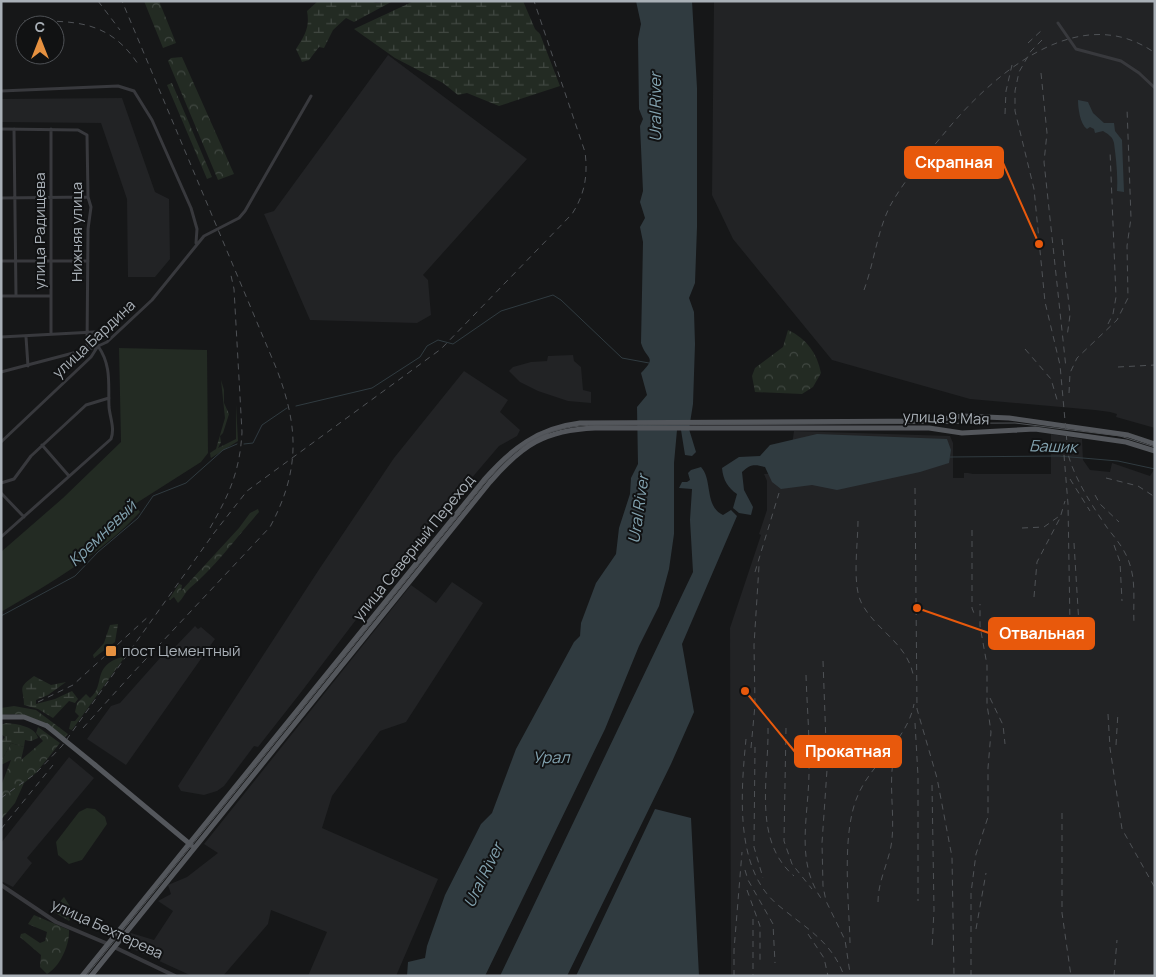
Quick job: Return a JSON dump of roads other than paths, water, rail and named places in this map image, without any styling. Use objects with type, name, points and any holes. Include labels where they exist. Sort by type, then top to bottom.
[{"type":"main road","name":"улица 9 Мая","points":[[739,423],[928,421],[962,416],[986,416],[1128,435],[1155,444]]},
{"type":"main road","name":"улица Северный Переход","points":[[192,845],[507,455],[538,434],[580,423],[707,425],[739,423]]},
{"type":"main road","name":"улица Северный Переход","points":[[707,425],[734,428]]},
{"type":"main road","name":"улица 9 Мая","points":[[734,428],[929,428],[962,433],[1035,429],[1126,442],[1155,451]]},
{"type":"main road","points":[[1,717],[24,717],[47,726],[192,845]]},
{"type":"main road","points":[[82,976],[192,845]]},
{"type":"main road","points":[[91,976],[192,845]]},
{"type":"main road","name":"улица Бехтерева","points":[[108,944],[114,947]]},
{"type":"street","points":[[1058,23],[1076,49],[1097,53],[1121,61],[1139,73],[1155,88]]},
{"type":"street","points":[[1,91],[118,86],[134,91],[152,120],[191,208],[197,229],[195,246]]},
{"type":"street","name":"улица Бардина","points":[[1,442],[91,358],[98,346],[110,339],[152,300],[204,236],[239,218],[245,211],[311,96]]},
{"type":"street","points":[[1,129],[51,129]]},
{"type":"street","points":[[14,129],[16,296]]},
{"type":"street","name":"Нижняя улица","points":[[51,129],[85,132],[88,139],[88,197],[91,207],[88,229],[87,349]]},
{"type":"street","name":"улица Радищева","points":[[51,129],[51,333]]},
{"type":"street","points":[[1,198],[88,197]]},
{"type":"street","points":[[1,261],[88,261]]},
{"type":"street","points":[[1,296],[51,296]]},
{"type":"street","points":[[1,337],[88,332],[100,333],[110,339]]},
{"type":"street","points":[[26,336],[28,366]]},
{"type":"street","points":[[1,372],[98,346],[108,366],[113,430],[111,439],[1,538]]},
{"type":"street","points":[[1,483],[14,479],[31,456],[86,405],[110,398]]},
{"type":"street","points":[[42,446],[69,476]]},
{"type":"street","points":[[1,493],[24,517]]},
{"type":"street","name":"улица Бехтерева","points":[[1,885],[56,922],[108,944]]},
{"type":"street","name":"улица Бехтерева","points":[[114,947],[176,975]]},
{"type":"water","name":"Урал","points":[[636,1],[692,1],[697,88],[697,227],[695,283],[689,298],[694,312],[695,344],[693,404],[689,429],[696,452],[692,456],[685,455],[681,430],[677,430],[674,463],[674,534],[669,569],[659,606],[639,646],[605,729],[485,976],[407,976],[408,962],[425,958],[427,946],[445,895],[481,824],[492,813],[516,749],[574,642],[580,636],[581,623],[596,583],[616,554],[619,528],[630,494],[631,478],[638,464],[637,407],[647,395],[641,373],[650,361],[641,343],[643,242],[640,227],[645,218],[640,202],[643,191],[640,126],[643,119],[639,109],[638,39],[641,24]]},
{"type":"water","points":[[1078,100],[1088,102],[1093,113],[1104,123],[1114,123],[1115,131],[1122,140],[1124,192],[1117,191],[1117,167],[1113,139],[1103,131],[1095,133],[1094,129],[1090,127],[1087,129],[1085,127],[1080,116]]},
{"type":"water","points":[[817,434],[947,439],[951,450],[949,463],[920,472],[837,490],[812,485],[781,489],[772,482],[765,467],[753,465],[742,472],[744,490],[753,507],[751,515],[739,513],[733,508],[737,494],[726,483],[722,468],[739,457],[760,456],[770,445]]},
{"type":"water","points":[[701,467],[705,472],[713,506],[723,515],[731,510],[737,516],[682,644],[694,712],[671,764],[567,976],[500,976],[693,572],[690,520],[692,489],[679,488],[682,482],[690,480],[688,473],[691,470]]},
{"type":"water","points":[[655,809],[691,818],[699,976],[576,976]]},
{"type":"waterway","name":"Кремневый","points":[[296,406],[372,388],[420,357],[427,346],[438,340],[453,344],[501,311],[553,295],[561,300],[622,358],[649,363]]},
{"type":"waterway","name":"Кремневый","points":[[244,444],[253,443],[262,425],[287,408]]},
{"type":"waterway","name":"Кремневый","points":[[1,616],[75,576],[98,552],[138,518],[153,496],[186,483],[223,450],[237,444]]},
{"type":"waterway","name":"Башик","points":[[950,457],[1059,456],[1118,461],[1155,469]]},
{"type":"tram line","points":[[86,976],[485,483],[509,457],[534,439],[562,429],[598,425],[1015,423],[1120,436],[1155,447]]},
{"type":"railway","points":[[98,1],[120,30]]},
{"type":"railway","points":[[83,728],[270,527],[287,487],[293,449],[289,411],[277,370],[122,1]]},
{"type":"railway","points":[[1,798],[35,774],[62,746],[214,533],[247,491],[441,349],[572,214],[583,192],[586,169],[585,152],[534,1]]},
{"type":"railway","points":[[65,22],[88,26],[102,31],[114,38],[138,64]]},
{"type":"railway","points":[[1028,43],[1042,30]]},
{"type":"railway","points":[[864,290],[882,226],[890,206],[902,186],[947,130],[989,86],[1014,66],[1041,50],[1069,39],[1098,35],[1127,39],[1155,53]]},
{"type":"railway","points":[[1042,40],[1031,51],[1019,72],[1015,91],[1015,111],[1034,189],[1045,302],[1060,365],[1068,454],[1075,474],[1085,493],[1096,512],[1121,546],[1128,560],[1133,579],[1134,623]]},
{"type":"railway","points":[[1005,114],[1006,91],[1012,65]]},
{"type":"railway","points":[[1041,73],[1047,133],[1044,162],[1066,368]]},
{"type":"railway","points":[[1069,393],[1070,373],[1077,358],[1117,320],[1128,298],[1127,246],[1131,218],[1127,108]]},
{"type":"railway","points":[[1108,324],[1113,314],[1116,297],[1110,151]]},
{"type":"railway","points":[[1062,239],[1070,315],[1067,337]]},
{"type":"railway","points":[[210,528],[223,505],[232,482],[241,446],[242,432],[234,289],[230,271]]},
{"type":"railway","points":[[1025,349],[1051,379],[1058,403]]},
{"type":"railway","points":[[1118,367],[1155,365]]},
{"type":"railway","points":[[1064,455],[1068,504],[1070,625]]},
{"type":"railway","points":[[1106,478],[1138,486],[1155,497]]},
{"type":"railway","points":[[1070,479],[1090,511]]},
{"type":"railway","points":[[915,488],[917,709],[937,778],[952,857],[954,976]]},
{"type":"railway","points":[[755,572],[779,493]]},
{"type":"railway","points":[[1095,495],[1100,504],[1119,522]]},
{"type":"railway","points":[[1034,597],[1037,562],[1060,518],[1065,501]]},
{"type":"railway","points":[[1022,528],[1044,527],[1058,517]]},
{"type":"railway","points":[[858,521],[856,574],[858,594],[874,621],[904,653],[913,674]]},
{"type":"railway","points":[[972,530],[972,608],[975,616]]},
{"type":"railway","points":[[1074,543],[1079,625]]},
{"type":"railway","points":[[1114,545],[1120,562],[1122,601]]},
{"type":"railway","points":[[751,748],[755,705],[754,645],[759,566]]},
{"type":"railway","points":[[971,976],[971,893],[976,854],[988,817],[988,768],[991,732],[987,704],[987,665],[980,626],[980,604]]},
{"type":"railway","points":[[38,702],[73,685],[150,615]]},
{"type":"railway","points":[[1074,618],[1075,642]]},
{"type":"railway","points":[[823,661],[827,770],[822,843],[823,886],[826,901],[845,940],[850,973]]},
{"type":"railway","points":[[806,675],[809,735],[806,855],[814,886],[823,901]]},
{"type":"railway","points":[[990,698],[1003,725],[1005,744]]},
{"type":"railway","points":[[850,943],[847,868],[849,828],[853,811],[864,783],[904,729],[914,704]]},
{"type":"railway","points":[[1116,745],[1118,712]]},
{"type":"railway","points":[[1108,714],[1110,748],[1122,829],[1155,888]]},
{"type":"railway","points":[[915,723],[918,776],[918,901]]},
{"type":"railway","points":[[768,728],[766,787],[768,826],[772,845],[781,861],[794,876]]},
{"type":"railway","points":[[786,728],[784,841],[792,864],[812,889]]},
{"type":"railway","points":[[746,739],[742,805],[747,850],[754,871],[764,890],[778,905],[825,944],[839,964],[844,976]]},
{"type":"railway","points":[[878,902],[880,886],[892,839],[892,766],[898,743]]},
{"type":"railway","points":[[755,747],[754,847],[763,878]]},
{"type":"railway","points":[[1,829],[53,765]]},
{"type":"railway","points":[[932,785],[934,910],[932,949]]},
{"type":"railway","points":[[1062,813],[1062,913],[1071,976]]},
{"type":"railway","points":[[734,976],[734,950],[742,852]]},
{"type":"railway","points":[[745,870],[748,880],[773,924],[775,963]]},
{"type":"railway","points":[[976,929],[986,873]]},
{"type":"railway","points":[[747,890],[760,926],[760,963]]},
{"type":"railway","points":[[753,919],[753,976]]},
{"type":"railway","points":[[808,934],[824,958],[828,976]]},
{"type":"railway","points":[[1114,976],[1117,940]]},
{"type":"place","name":"Скрапная","points":[[1039,244]]},
{"type":"place","name":"Отвальная","points":[[917,608]]},
{"type":"place","name":"пост Цементный","points":[[111,651]]},
{"type":"place","name":"Прокатная","points":[[745,691]]},
{"type":"water label","name":"Ural River","points":[[655,107]]},
{"type":"water label","name":"Ural River","points":[[638,509]]},
{"type":"water label","name":"Ural River","points":[[483,875]]}]
